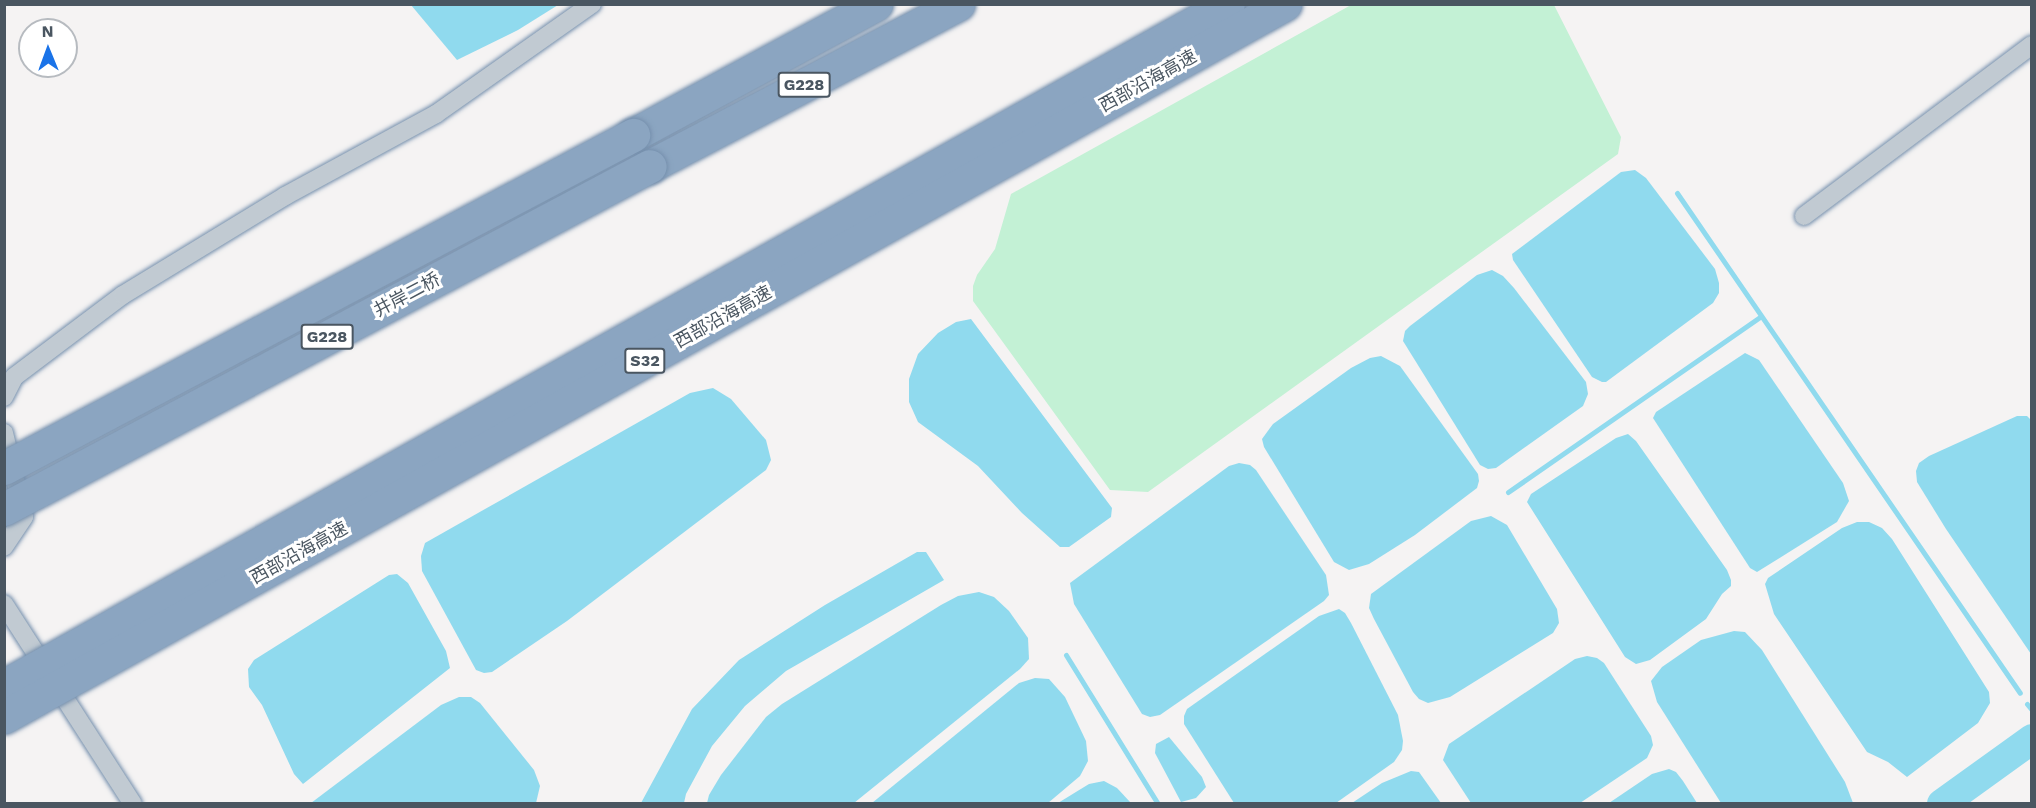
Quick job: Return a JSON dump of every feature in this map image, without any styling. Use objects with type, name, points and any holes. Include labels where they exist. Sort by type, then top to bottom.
[{"type":"highway","name":"井岸二桥","points":[[4,468],[876,4]]},
{"type":"highway","name":"井岸二桥","points":[[4,508],[958,4]]},
{"type":"highway","name":"西部沿海高速","points":[[4,686],[1228,4]]},
{"type":"highway","name":"西部沿海高速","points":[[4,717],[1285,4]]},
{"type":"street","points":[[4,397],[14,377],[123,295],[285,196],[436,114],[592,4]]},
{"type":"street","points":[[58,688],[1290,4]]},
{"type":"street","points":[[1804,216],[2031,45]]},
{"type":"street","points":[[4,433],[24,517],[4,547]]},
{"type":"street","points":[[4,604],[133,804]]},
{"type":"green space","points":[[1351,5],[1554,5],[1621,137],[1618,154],[1148,492],[1110,490],[973,301],[973,286],[977,275],[995,249],[1011,194]]},
{"type":"water","points":[[411,5],[558,5],[518,30],[457,60]]},
{"type":"water","points":[[1635,170],[1646,178],[1715,269],[1719,293],[1713,303],[1606,382],[1602,382],[1592,377],[1513,260],[1512,254],[1621,172]]},
{"type":"water","points":[[1492,270],[1503,276],[1514,288],[1586,382],[1588,394],[1583,406],[1496,468],[1488,469],[1480,465],[1403,341],[1405,331],[1410,326],[1477,275]]},
{"type":"water","points":[[971,319],[1112,508],[1111,517],[1069,547],[1060,547],[1022,513],[978,466],[918,422],[909,402],[909,379],[918,354],[938,333],[956,322]]},
{"type":"water","points":[[1745,353],[1759,360],[1843,483],[1849,501],[1837,522],[1757,572],[1750,568],[1653,418],[1656,412]]},
{"type":"water","points":[[1381,356],[1400,366],[1478,474],[1479,481],[1477,488],[1415,535],[1369,564],[1349,570],[1334,562],[1264,447],[1262,439],[1273,424],[1351,368],[1370,358]]},
{"type":"water","points":[[713,388],[731,399],[766,440],[771,460],[766,470],[567,621],[492,672],[484,673],[476,670],[422,571],[421,556],[425,543],[690,393]]},
{"type":"water","points":[[2017,416],[2027,416],[2031,420],[2031,654],[1946,529],[1917,482],[1916,471],[1919,463],[1929,456]]},
{"type":"water","points":[[1628,434],[1636,441],[1727,570],[1731,580],[1731,586],[1722,594],[1706,619],[1650,660],[1636,664],[1625,657],[1527,502],[1531,494],[1616,438]]},
{"type":"water","points":[[1239,463],[1250,465],[1256,470],[1326,575],[1329,595],[1324,601],[1160,715],[1150,717],[1142,714],[1074,604],[1070,583],[1229,466]]},
{"type":"water","points":[[1491,516],[1507,525],[1557,609],[1559,623],[1553,633],[1450,697],[1428,703],[1419,699],[1413,692],[1374,619],[1369,608],[1371,594],[1471,521]]},
{"type":"water","points":[[1857,522],[1869,522],[1882,528],[1892,539],[1989,692],[1990,703],[1978,723],[1907,777],[1888,762],[1867,752],[1774,614],[1765,584],[1768,578],[1842,528]]},
{"type":"water","points":[[917,552],[926,552],[944,580],[786,671],[745,706],[712,746],[686,794],[684,803],[641,803],[692,709],[739,660],[825,605]]},
{"type":"water","points":[[397,574],[408,583],[446,651],[450,668],[303,784],[294,774],[262,705],[249,687],[248,669],[254,660],[389,575]]},
{"type":"water","points":[[979,592],[994,597],[1009,611],[1028,638],[1029,659],[1020,669],[854,803],[707,803],[721,775],[766,717],[782,704],[941,605],[958,596]]},
{"type":"water","points":[[1339,609],[1345,613],[1351,623],[1398,715],[1403,741],[1402,750],[1394,762],[1336,803],[1234,803],[1184,724],[1187,709],[1319,616]]},
{"type":"water","points":[[1734,631],[1745,632],[1762,650],[1845,782],[1853,803],[1721,803],[1657,702],[1651,681],[1662,667],[1701,640]]},
{"type":"water","points":[[1587,656],[1597,658],[1604,663],[1651,736],[1653,745],[1647,758],[1580,803],[1471,803],[1443,760],[1449,744],[1575,659]]},
{"type":"water","points":[[1035,678],[1049,679],[1065,697],[1086,741],[1088,761],[1080,776],[1048,803],[872,803],[1019,683]]},
{"type":"water","points":[[459,697],[471,697],[480,703],[534,770],[540,786],[536,803],[311,803],[441,705]]},
{"type":"water","points":[[1169,737],[1202,777],[1206,787],[1196,798],[1181,802],[1155,753],[1156,744]]},
{"type":"water","points":[[1669,769],[1676,772],[1697,803],[1609,803],[1652,774]]},
{"type":"water","points":[[1411,771],[1419,772],[1441,803],[1352,803],[1382,783]]},
{"type":"water","points":[[1104,781],[1117,788],[1131,803],[1058,803],[1089,784]]},
{"type":"waterway","points":[[1677,193],[2020,693]]},
{"type":"waterway","points":[[1508,492],[1761,316]]},
{"type":"waterway","points":[[1066,655],[1158,804]]},
{"type":"waterway","points":[[2027,704],[2032,710]]},
{"type":"waterway","points":[[1942,804],[2032,739]]}]
